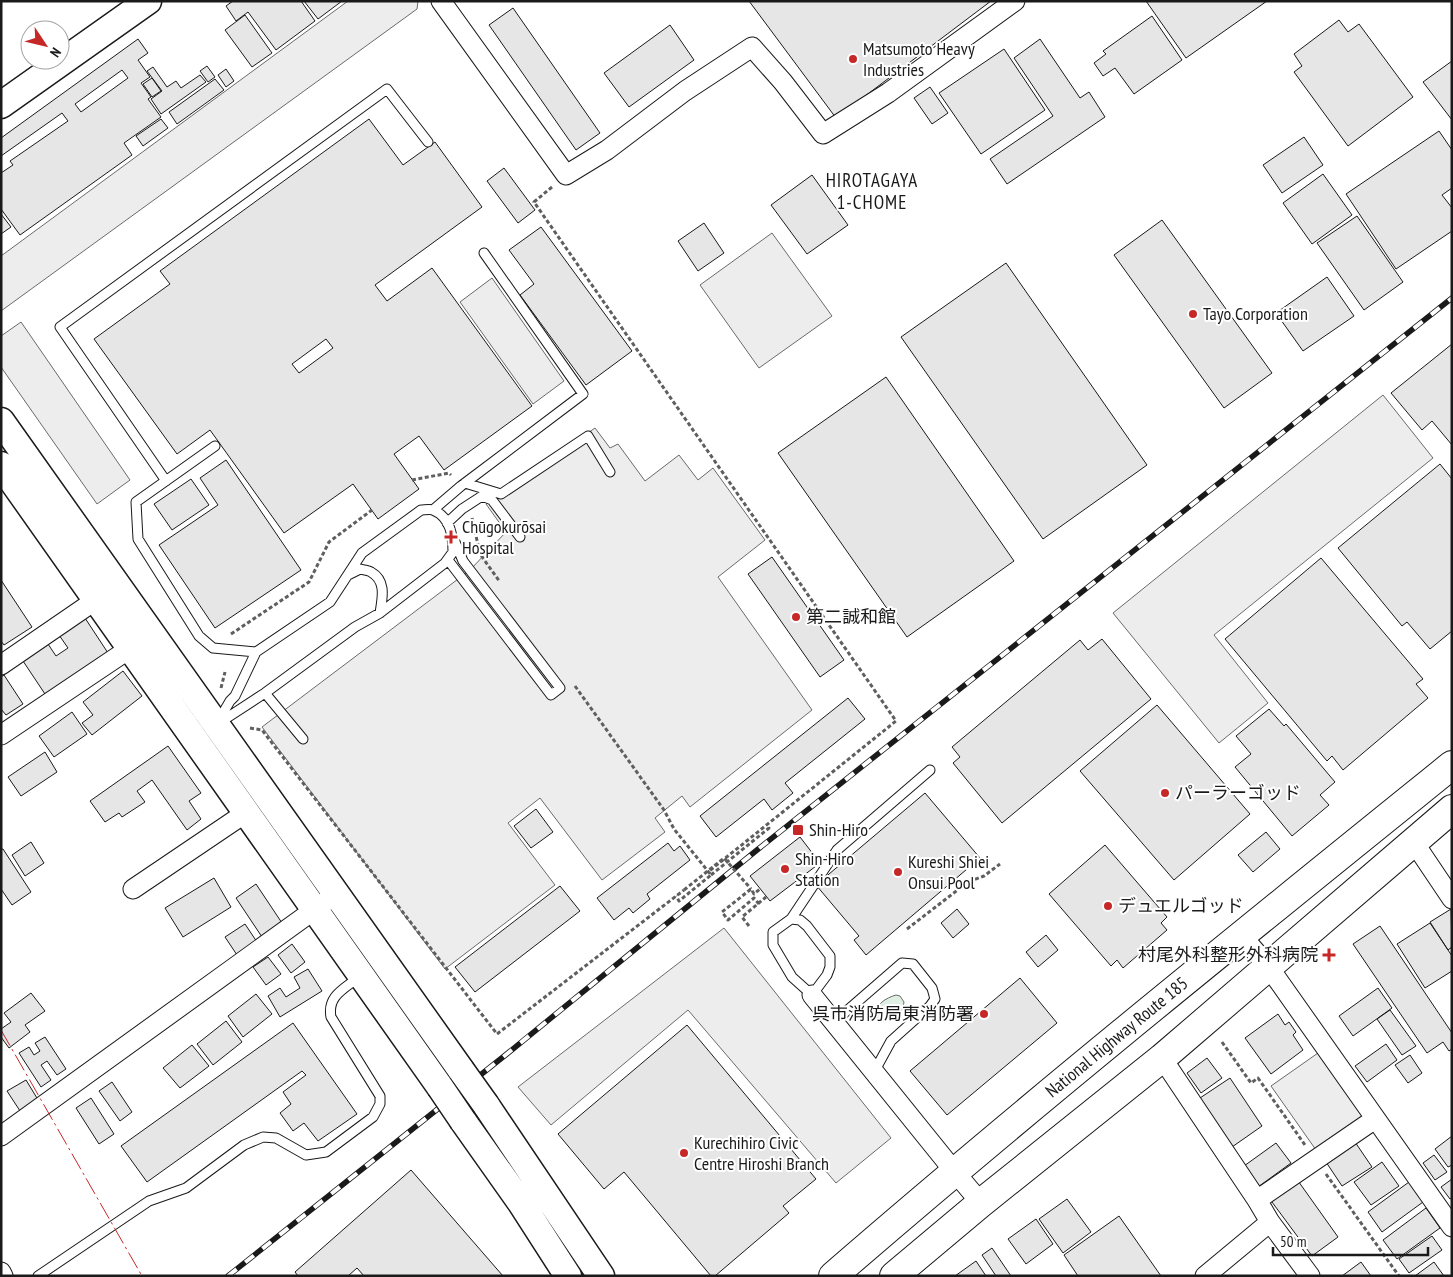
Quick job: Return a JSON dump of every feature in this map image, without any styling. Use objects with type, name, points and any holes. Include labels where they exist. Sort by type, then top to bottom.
[{"type":"highway","name":"National Highway Route 185","points":[[833,1276],[954,1171],[1241,935],[1452,766]]},
{"type":"highway","points":[[894,1276],[981,1203],[1162,1058],[1452,809]]},
{"type":"street","points":[[1,105],[148,1]]},
{"type":"street","points":[[442,1],[566,175],[606,150],[685,91],[752,47],[783,82],[823,134],[888,93],[1015,1]]},
{"type":"street","points":[[1,421],[107,592],[206,732],[336,894],[486,1105],[601,1276]]},
{"type":"street","points":[[1,465],[107,592]]},
{"type":"street","points":[[1,665],[107,592]]},
{"type":"street","points":[[1,735],[142,641]]},
{"type":"street","points":[[206,732],[246,812],[521,1203],[568,1276]]},
{"type":"street","points":[[133,889],[246,812]]},
{"type":"street","points":[[1413,841],[1452,899]]},
{"type":"street","points":[[1,1136],[336,894]]},
{"type":"street","points":[[1241,935],[1268,966],[1452,1227]]},
{"type":"street","points":[[812,995],[981,1203]]},
{"type":"street","points":[[1162,1058],[1270,1222],[1310,1276]]},
{"type":"street","points":[[1257,1200],[1375,1119]]},
{"type":"street","points":[[1205,1276],[1270,1222]]},
{"type":"street","points":[[1,1272],[3,1276]]},
{"type":"lane","points":[[166,481],[60,327],[387,88],[428,142]]},
{"type":"lane","points":[[433,510],[463,484],[583,394],[484,253]]},
{"type":"lane","points":[[463,484],[501,494],[588,436],[610,472]]},
{"type":"lane","points":[[215,446],[136,502],[138,539],[199,636],[214,648],[256,652]]},
{"type":"lane","points":[[448,523],[482,496],[492,500],[520,537]]},
{"type":"lane","points":[[421,510],[433,510],[443,517],[451,528],[453,538],[453,552],[448,560],[380,613],[355,627],[265,693],[206,732],[235,696],[256,652],[330,602],[362,553],[421,510]]},
{"type":"lane","points":[[448,560],[551,695],[560,688],[463,561],[453,538]]},
{"type":"lane","points":[[348,575],[360,569],[371,572],[380,581],[383,593],[380,613]]},
{"type":"lane","points":[[265,693],[303,739]]},
{"type":"lane","points":[[791,919],[800,920],[807,926],[830,956],[828,975],[812,995],[792,977],[773,945],[773,932],[791,919],[837,850],[930,770]]},
{"type":"lane","points":[[834,1022],[902,963],[913,964],[932,988],[935,999],[930,1006],[891,1041],[874,1072]]},
{"type":"lane","points":[[38,1276],[148,1201],[186,1188],[244,1145],[263,1137],[276,1138],[306,1155],[326,1152],[373,1117],[380,1104],[380,1096],[331,1017],[329,1007],[336,995],[362,976]]},
{"type":"path","points":[[566,175],[534,202],[896,721],[767,825],[679,901],[676,896]]},
{"type":"path","points":[[412,480],[450,473],[463,484]]},
{"type":"path","points":[[470,504],[480,554],[503,586]]},
{"type":"path","points":[[230,634],[309,582],[329,542],[372,510]]},
{"type":"path","points":[[221,688],[225,672]]},
{"type":"path","points":[[572,682],[664,810],[674,829],[710,874]]},
{"type":"path","points":[[250,728],[262,730],[497,1034],[724,858],[754,894],[760,889]]},
{"type":"path","points":[[710,874],[720,869],[765,832],[769,828],[767,825]]},
{"type":"path","points":[[907,929],[968,882],[984,876],[1000,864]]},
{"type":"path","points":[[751,889],[722,912],[728,920],[754,898],[759,904]]},
{"type":"path","points":[[749,926],[742,917],[766,897]]},
{"type":"green space","points":[[896,995],[900,996],[904,1002],[902,1010],[897,1016],[881,1021],[876,1016],[877,1008],[885,1000]]},
{"type":"shaded area","points":[[348,1],[418,1],[417,9],[1,311],[1,256]]},
{"type":"shaded area","points":[[772,233],[832,316],[759,368],[700,285]]},
{"type":"shaded area","points":[[492,278],[564,381],[533,404],[460,302]]},
{"type":"shaded area","points":[[21,322],[130,480],[97,504],[1,367],[1,336]]},
{"type":"shaded area","points":[[1383,395],[1433,458],[1214,635],[1268,703],[1219,743],[1113,613]]},
{"type":"shaded area","points":[[595,428],[610,448],[618,444],[645,481],[679,455],[698,480],[713,468],[765,540],[718,577],[812,710],[690,807],[682,796],[655,818],[665,832],[602,880],[540,798],[508,823],[555,885],[445,969],[262,727],[470,570],[506,532],[486,504]]},
{"type":"shaded area","points":[[724,928],[891,1138],[836,1183],[688,1010],[551,1125],[518,1087]]},
{"type":"shaded area","points":[[1318,1053],[1363,1117],[1316,1150],[1271,1086]]},
{"type":"building","points":[[233,1],[301,1],[315,21],[276,50],[248,12],[236,21],[226,6]]},
{"type":"building","points":[[304,1],[342,1],[318,19]]},
{"type":"building","name":"Matsumoto Heavy Industries","points":[[749,1],[991,1],[836,118]]},
{"type":"building","points":[[1146,1],[1267,1],[1186,58]]},
{"type":"building","points":[[513,8],[600,133],[576,150],[489,25]]},
{"type":"building","points":[[245,15],[272,53],[252,67],[225,30]]},
{"type":"building","points":[[1152,16],[1182,60],[1134,94],[1115,68],[1103,76],[1094,63],[1106,54],[1103,51]]},
{"type":"building","points":[[1339,20],[1348,32],[1359,24],[1413,97],[1348,146],[1294,72],[1302,66],[1294,54]]},
{"type":"building","points":[[670,25],[694,60],[629,107],[604,73]]},
{"type":"building","points":[[138,39],[148,53],[138,60],[150,77],[141,83],[151,97],[148,99],[161,117],[124,143],[132,155],[20,235],[1,209],[1,173],[13,165],[10,161],[68,121],[62,113],[1,156],[1,138]],"holes":[[[122,70],[128,78],[81,112],[75,104]]]},
{"type":"building","points":[[1040,39],[1080,98],[1089,92],[1105,117],[1007,184],[990,159],[1053,116],[1014,58]]},
{"type":"building","points":[[1004,49],[1045,110],[981,154],[939,93]]},
{"type":"building","points":[[1452,61],[1452,120],[1423,82]]},
{"type":"building","points":[[207,66],[215,77],[208,82],[200,71]]},
{"type":"building","points":[[153,67],[167,87],[176,81],[181,88],[200,75],[206,82],[161,114],[151,99],[162,91],[147,71]]},
{"type":"building","points":[[226,69],[234,81],[226,87],[218,75]]},
{"type":"building","points":[[152,78],[161,91],[152,97],[143,84]]},
{"type":"building","points":[[215,79],[224,90],[177,124],[169,112]]},
{"type":"building","points":[[930,87],[948,113],[932,124],[914,98]]},
{"type":"building","points":[[161,119],[168,128],[143,146],[136,136]]},
{"type":"building","name":"Chūgokurōsai Hospital","points":[[369,119],[403,165],[435,142],[482,207],[375,285],[387,301],[432,268],[532,406],[444,470],[419,436],[394,454],[419,489],[378,519],[353,484],[284,533],[210,430],[177,454],[94,339],[170,284],[160,271]],"holes":[[[326,339],[333,348],[299,373],[292,364]]]},
{"type":"building","points":[[1439,131],[1452,150],[1452,188],[1442,195],[1452,208],[1452,231],[1396,269],[1346,194]]},
{"type":"building","points":[[1304,137],[1323,165],[1282,193],[1263,165]]},
{"type":"building","points":[[504,168],[535,210],[518,223],[487,181]]},
{"type":"building","points":[[1323,174],[1352,215],[1312,244],[1283,203]]},
{"type":"building","points":[[812,175],[848,225],[807,254],[771,205]]},
{"type":"building","points":[[1,214],[11,227],[1,234]]},
{"type":"building","points":[[1357,216],[1403,282],[1364,310],[1317,243]]},
{"type":"building","name":"Tayo Corporation","points":[[1162,220],[1272,373],[1224,408],[1114,255]]},
{"type":"building","points":[[704,223],[724,253],[698,271],[678,241]]},
{"type":"building","points":[[541,227],[632,351],[586,385],[520,295],[534,284],[509,250]]},
{"type":"building","points":[[1006,263],[1147,465],[1043,539],[901,337]]},
{"type":"building","points":[[1327,277],[1354,316],[1303,351],[1276,313]]},
{"type":"building","points":[[1452,344],[1452,445],[1432,421],[1422,430],[1391,393]]},
{"type":"building","points":[[886,377],[1014,561],[907,637],[778,453]]},
{"type":"building","points":[[226,460],[301,570],[215,628],[159,545],[218,505],[200,478]]},
{"type":"building","points":[[1440,464],[1452,479],[1452,631],[1430,649],[1407,622],[1402,626],[1338,548]]},
{"type":"building","points":[[191,479],[209,505],[172,530],[154,504]]},
{"type":"building","name":"第二誠和館","points":[[772,557],[844,660],[820,677],[748,574]]},
{"type":"building","points":[[1321,558],[1423,679],[1416,684],[1428,698],[1343,770],[1332,756],[1327,761],[1225,639]]},
{"type":"building","points":[[1,580],[32,627],[4,645],[1,641]]},
{"type":"building","points":[[85,618],[108,653],[45,694],[23,661],[48,644],[56,656],[68,648],[59,635]]},
{"type":"building","points":[[1102,639],[1151,699],[1002,823],[953,763],[960,757],[952,747],[1080,640],[1088,650]]},
{"type":"building","points":[[123,671],[142,696],[92,735],[82,723],[93,715],[83,702]]},
{"type":"building","points":[[4,675],[23,704],[6,715],[1,709],[1,677]]},
{"type":"building","points":[[848,698],[865,719],[785,783],[793,793],[772,810],[764,799],[716,837],[700,816]]},
{"type":"building","name":"パーラーゴッド","points":[[1157,705],[1250,814],[1174,880],[1080,771]]},
{"type":"building","points":[[1269,709],[1284,726],[1286,724],[1335,782],[1320,795],[1329,805],[1292,836],[1235,767],[1251,754],[1236,736]]},
{"type":"building","points":[[72,712],[87,734],[54,757],[39,736]]},
{"type":"building","points":[[168,746],[201,793],[189,801],[201,819],[187,830],[152,780],[137,791],[145,802],[122,817],[119,813],[105,822],[90,801]]},
{"type":"building","points":[[45,752],[57,772],[21,796],[8,777]]},
{"type":"building","name":"Kureshi Shiei Onsui Pool","points":[[925,793],[980,858],[866,955],[854,940],[859,936],[816,885]]},
{"type":"building","points":[[536,809],[553,832],[531,848],[514,826]]},
{"type":"building","points":[[1266,832],[1280,849],[1253,872],[1238,855]]},
{"type":"building","name":"Shin-Hiro Station","points":[[800,837],[820,863],[770,901],[750,876]]},
{"type":"building","points":[[31,842],[44,863],[25,876],[12,855]]},
{"type":"building","points":[[668,843],[674,851],[680,846],[690,860],[647,894],[650,899],[633,913],[629,908],[614,920],[597,898]]},
{"type":"building","name":"デュエルゴッド","points":[[1105,845],[1167,917],[1161,923],[1167,930],[1123,968],[1117,960],[1111,966],[1049,894]]},
{"type":"building","points":[[1,849],[3,849],[31,892],[12,905],[1,889]]},
{"type":"building","points":[[214,878],[231,907],[183,937],[165,908]]},
{"type":"building","points":[[256,884],[284,926],[264,940],[236,898]]},
{"type":"building","points":[[560,886],[580,911],[475,992],[455,967]]},
{"type":"building","points":[[957,909],[969,924],[953,938],[941,923]]},
{"type":"building","points":[[1451,909],[1452,947],[1448,950],[1430,922]]},
{"type":"building","points":[[1430,923],[1452,956],[1452,971],[1425,988],[1397,944]]},
{"type":"building","points":[[245,924],[257,942],[237,955],[225,937]]},
{"type":"building","points":[[1380,926],[1452,1033],[1452,1049],[1449,1051],[1443,1042],[1427,1053],[1353,944]]},
{"type":"building","points":[[1046,935],[1058,950],[1038,967],[1026,952]]},
{"type":"building","points":[[292,944],[305,962],[291,973],[278,955]]},
{"type":"building","points":[[268,957],[281,974],[266,985],[253,967]]},
{"type":"building","points":[[308,969],[322,991],[280,1017],[268,996],[280,988],[286,997],[300,988],[294,977]]},
{"type":"building","points":[[1020,978],[1057,1023],[947,1115],[910,1071]]},
{"type":"building","points":[[1378,988],[1392,1008],[1353,1036],[1339,1016]]},
{"type":"building","points":[[31,993],[45,1011],[25,1025],[30,1032],[9,1048],[1,1037],[1,1029],[11,1022],[4,1013]]},
{"type":"building","points":[[256,994],[272,1014],[243,1037],[228,1016]]},
{"type":"building","points":[[1390,1010],[1416,1046],[1402,1055],[1377,1019]]},
{"type":"building","points":[[1278,1014],[1285,1025],[1289,1022],[1296,1032],[1293,1035],[1303,1050],[1271,1074],[1245,1038]]},
{"type":"building","points":[[226,1021],[242,1042],[213,1065],[197,1044]]},
{"type":"building","points":[[293,1023],[357,1114],[318,1141],[304,1123],[293,1131],[280,1113],[291,1104],[283,1092],[306,1075],[302,1071],[147,1182],[121,1146]]},
{"type":"building","name":"Kurechihiro Civic Centre Hiroshi Branch","points":[[687,1025],[816,1179],[783,1206],[789,1213],[715,1276],[711,1276],[624,1172],[604,1189],[558,1134]]},
{"type":"building","points":[[45,1037],[66,1069],[57,1075],[47,1061],[41,1065],[51,1080],[41,1087],[19,1053],[29,1047],[34,1055],[40,1051],[35,1043]]},
{"type":"building","points":[[1386,1044],[1397,1060],[1367,1082],[1355,1066]]},
{"type":"building","points":[[192,1045],[209,1066],[180,1088],[163,1068]]},
{"type":"building","points":[[1410,1055],[1422,1073],[1408,1083],[1395,1065]]},
{"type":"building","points":[[1207,1058],[1222,1078],[1201,1093],[1187,1073]]},
{"type":"building","points":[[1230,1078],[1262,1126],[1232,1147],[1200,1098]]},
{"type":"building","points":[[26,1080],[40,1103],[22,1114],[7,1091]]},
{"type":"building","points":[[112,1082],[132,1112],[120,1121],[99,1091]]},
{"type":"building","points":[[91,1098],[114,1134],[99,1144],[76,1108]]},
{"type":"building","points":[[1452,1136],[1452,1165],[1448,1167],[1435,1149]]},
{"type":"building","points":[[1355,1142],[1372,1167],[1342,1186],[1326,1162]]},
{"type":"building","points":[[1276,1143],[1291,1163],[1258,1187],[1244,1166]]},
{"type":"building","points":[[1434,1155],[1447,1172],[1435,1180],[1423,1163]]},
{"type":"building","points":[[1382,1162],[1399,1186],[1371,1205],[1354,1182]]},
{"type":"building","points":[[411,1170],[503,1276],[364,1276],[357,1268],[348,1276],[298,1276],[295,1272]]},
{"type":"building","points":[[1296,1178],[1338,1237],[1312,1256],[1269,1198]]},
{"type":"building","points":[[1452,1179],[1452,1198],[1450,1199],[1441,1187]]},
{"type":"building","points":[[1409,1182],[1423,1202],[1382,1232],[1368,1212]]},
{"type":"building","points":[[1067,1199],[1091,1232],[1063,1253],[1039,1219]]},
{"type":"building","points":[[1426,1208],[1440,1228],[1397,1259],[1383,1240]]},
{"type":"building","points":[[1119,1216],[1161,1276],[1078,1276],[1064,1255]]},
{"type":"building","points":[[1036,1219],[1053,1244],[1026,1264],[1008,1239]]},
{"type":"building","points":[[1432,1236],[1442,1250],[1409,1273],[1399,1259]]},
{"type":"building","points":[[992,1248],[1011,1276],[996,1276],[982,1255]]},
{"type":"building","points":[[976,1261],[986,1276],[955,1276]]},
{"type":"building","points":[[1361,1262],[1371,1276],[1342,1276]]},
{"type":"building","points":[[1434,1262],[1444,1276],[1415,1276]]},
{"type":"railway","points":[[228,1276],[508,1053],[757,850],[1452,298]]},
{"type":"power","points":[[1,1030],[142,1276]]},
{"type":"place","name":"Matsumoto Heavy Industries","points":[[853,59]]},
{"type":"place","name":"Tayo Corporation","points":[[1193,314]]},
{"type":"place","name":"Chūgokurōsai Hospital","points":[[451,537]]},
{"type":"place","name":"第二誠和館","points":[[796,617]]},
{"type":"place","name":"パーラーゴッド","points":[[1165,793]]},
{"type":"place","name":"Shin-Hiro","points":[[798,830]]},
{"type":"place","name":"Shin-Hiro Station","points":[[785,869]]},
{"type":"place","name":"Kureshi Shiei Onsui Pool","points":[[898,872]]},
{"type":"place","name":"デュエルゴッド","points":[[1108,906]]},
{"type":"place","name":"村尾外科整形外科病院","points":[[1329,955]]},
{"type":"place","name":"呉市消防局東消防署","points":[[984,1014]]},
{"type":"place","name":"Kurechihiro Civic Centre Hiroshi Branch","points":[[684,1153]]},
{"type":"district","name":"HIROTAGAYA 1-CHOME","points":[[872,191]]}]
